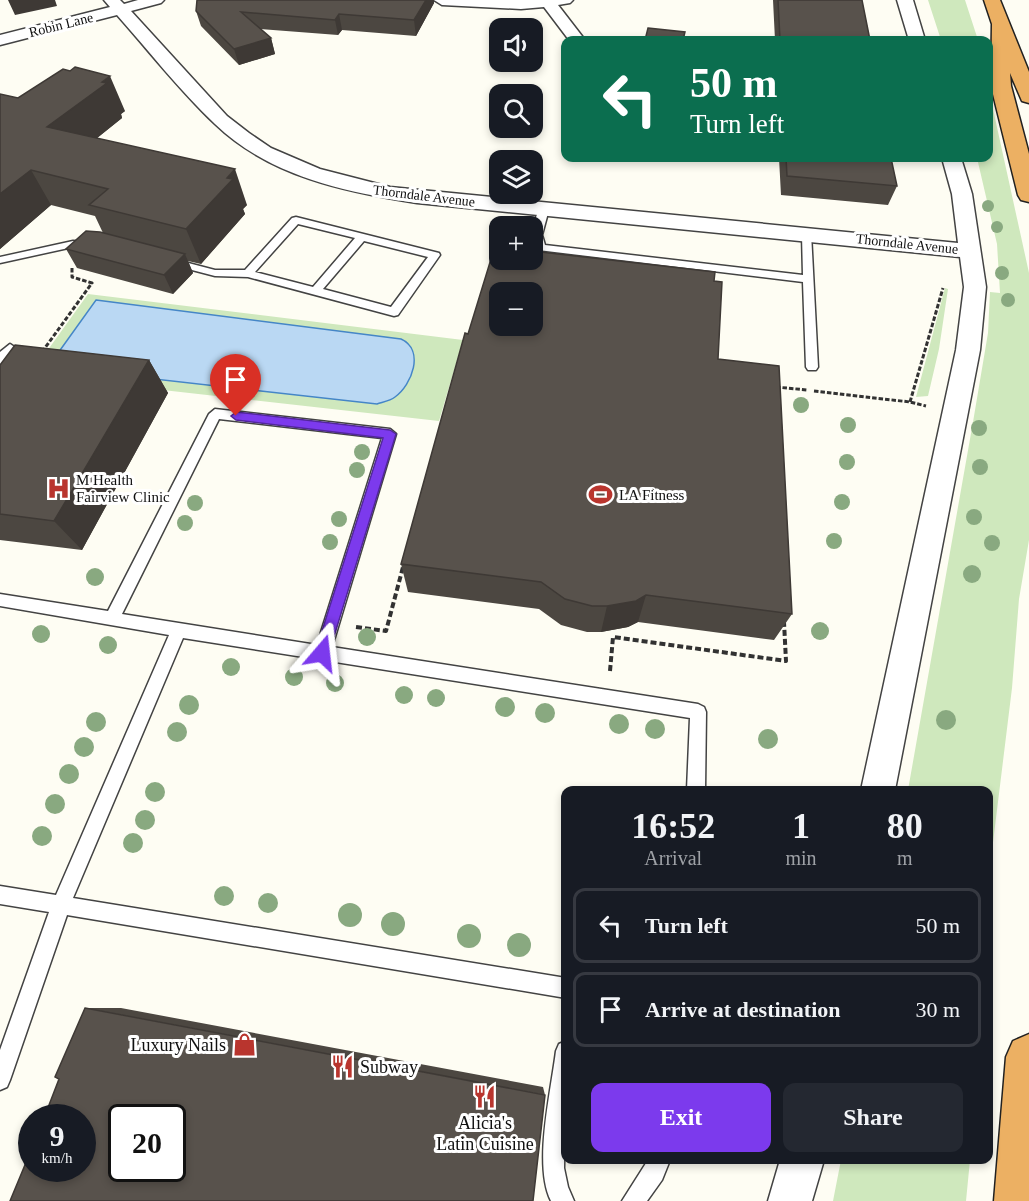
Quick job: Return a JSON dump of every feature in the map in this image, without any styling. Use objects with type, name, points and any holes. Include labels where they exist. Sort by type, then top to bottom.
[{"type":"highway","points":[[992,0],[1029,96]]},
{"type":"highway","points":[[1001,23],[1000,86],[1029,195]]},
{"type":"highway","points":[[1019,1201],[1029,1057]]},
{"type":"street","name":"Robin Lane","points":[[0,40],[117,4],[156,0]]},
{"type":"street","points":[[442,0],[494,4],[565,0]]},
{"type":"street","points":[[905,0],[916,36]]},
{"type":"street","points":[[548,2],[574,36]]},
{"type":"street","name":"Thorndale Avenue","points":[[117,4],[221,120],[240,138],[284,163],[336,182],[375,191],[971,251]]},
{"type":"street","points":[[879,786],[968,350],[975,287],[962,194],[953,162]]},
{"type":"street","points":[[790,1201],[801,1164]]},
{"type":"lane","points":[[544,209],[536,237],[537,244],[542,248],[808,279]]},
{"type":"lane","points":[[158,258],[215,273],[248,274],[394,312],[435,255],[296,220],[248,274]]},
{"type":"lane","points":[[807,235],[812,367]]},
{"type":"lane","points":[[316,291],[362,237]]},
{"type":"lane","points":[[0,260],[73,244],[102,245]]},
{"type":"lane","points":[[0,360],[10,348]]},
{"type":"lane","points":[[112,619],[214,414],[390,434],[322,653]]},
{"type":"lane","points":[[0,600],[698,712],[696,786]]},
{"type":"lane","points":[[0,1080],[60,907],[179,630]]},
{"type":"lane","points":[[0,895],[60,907],[561,987]]},
{"type":"lane","points":[[561,1096],[553,1168],[557,1189],[563,1201]]},
{"type":"lane","points":[[633,1201],[657,1164]]},
{"type":"path","points":[[38,357],[92,283],[72,277],[73,244]]},
{"type":"path","points":[[910,402],[945,280],[975,287]]},
{"type":"path","points":[[773,387],[910,402],[955,415]]},
{"type":"path","points":[[331,623],[386,631],[404,566]]},
{"type":"path","points":[[607,698],[613,638],[786,661],[784,613]]},
{"type":"green space","points":[[928,0],[965,0],[977,36],[940,36]]},
{"type":"green space","points":[[993,109],[1029,273],[1029,540],[1019,599],[1012,688],[993,842],[993,786],[909,786],[988,333],[990,292],[1000,293],[997,244],[978,162],[993,162]]},
{"type":"green space","points":[[945,288],[948,289],[939,349],[928,396],[916,397]]},
{"type":"green space","points":[[88,294],[463,340],[439,421],[56,378],[32,372]]},
{"type":"green space","points":[[840,1164],[970,1164],[966,1201],[833,1201]]},
{"type":"water","points":[[96,300],[401,339],[413,351],[413,368],[401,392],[391,400],[377,404],[48,367]]},
{"type":"building","points":[[197,0],[426,0],[414,20],[339,14],[335,20],[241,12],[271,38],[234,49],[196,11]]},
{"type":"building","points":[[778,0],[862,0],[869,36],[780,36]]},
{"type":"building","points":[[648,28],[685,32],[684,36],[646,36]]},
{"type":"building","points":[[75,67],[110,76],[102,82],[107,83],[47,127],[235,169],[227,178],[233,179],[186,229],[89,205],[108,189],[31,170],[0,194],[0,94],[18,98],[63,69],[70,71]]},
{"type":"building","points":[[786,162],[892,162],[897,186],[787,176]]},
{"type":"building","points":[[86,231],[100,232],[185,254],[164,275],[66,249]]},
{"type":"building","name":"LA Fitness","points":[[543,252],[715,272],[714,281],[722,282],[718,359],[779,366],[792,614],[646,595],[636,601],[592,606],[565,599],[541,582],[401,564],[465,333],[468,334],[489,266],[489,270],[543,270]]},
{"type":"building","name":"M Health Fairview Clinic","points":[[15,345],[149,360],[54,521],[0,514],[0,365]]},
{"type":"building","points":[[85,1008],[545,1095],[533,1201],[10,1201],[18,1182],[96,1182],[96,1104],[49,1104],[59,1079],[55,1077]]},
{"type":"place","name":"M Health Fairview Clinic","points":[[58,489]]},
{"type":"place","name":"LA Fitness","points":[[601,495]]},
{"type":"place","name":"Luxury Nails","points":[[244,1045]]},
{"type":"place","name":"Subway","points":[[342,1067]]},
{"type":"place","name":"Alicia's Latin Cuisine","points":[[485,1097]]},
{"type":"route","points":[[236,416],[390,434],[322,653]]}]
